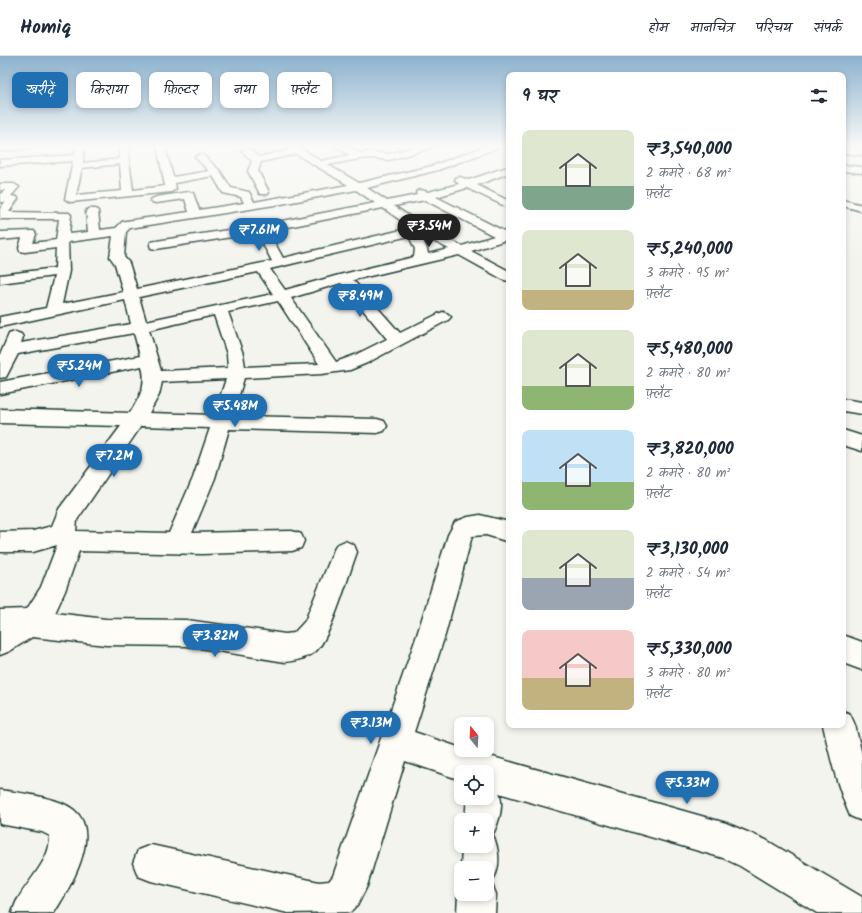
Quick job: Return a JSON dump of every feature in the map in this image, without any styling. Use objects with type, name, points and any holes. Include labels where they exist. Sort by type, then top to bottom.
[{"type":"street","points":[[0,216],[13,199],[2,198],[14,186]]},
{"type":"street","points":[[73,186],[70,199],[168,189],[189,196],[195,214]]},
{"type":"street","points":[[127,186],[128,193]]},
{"type":"street","points":[[168,186],[171,218]]},
{"type":"street","points":[[138,203],[177,186]]},
{"type":"street","points":[[224,186],[227,191],[245,194],[250,205]]},
{"type":"street","points":[[261,186],[280,225]]},
{"type":"street","points":[[308,186],[315,194]]},
{"type":"street","points":[[10,250],[24,248],[62,237],[123,223],[210,212],[250,205],[267,197],[315,194],[341,186]]},
{"type":"street","points":[[363,186],[412,227],[506,275]]},
{"type":"street","points":[[408,186],[506,235]]},
{"type":"street","points":[[155,220],[155,244],[261,229],[427,196],[462,186]]},
{"type":"street","points":[[473,186],[506,203]]},
{"type":"street","points":[[494,197],[506,193]]},
{"type":"street","points":[[846,203],[862,206]]},
{"type":"street","points":[[0,216],[65,215],[105,209]]},
{"type":"street","points":[[92,211],[93,230]]},
{"type":"street","points":[[210,212],[218,235]]},
{"type":"street","points":[[53,312],[62,271],[62,237],[65,215]]},
{"type":"street","points":[[328,216],[339,225]]},
{"type":"street","points":[[0,641],[37,618],[46,603],[67,536],[64,523],[67,516],[135,421],[150,395],[151,368],[122,263],[117,257],[123,223]]},
{"type":"street","points":[[0,322],[53,312],[262,266],[361,243],[412,227]]},
{"type":"street","points":[[412,227],[421,249],[421,259]]},
{"type":"street","points":[[261,229],[279,262]]},
{"type":"street","points":[[0,236],[47,231],[62,237]]},
{"type":"street","points":[[24,248],[30,234]]},
{"type":"street","points":[[350,234],[361,243]]},
{"type":"street","points":[[11,350],[139,327],[282,296],[344,278],[460,251],[506,235]]},
{"type":"street","points":[[262,266],[331,368]]},
{"type":"street","points":[[0,279],[62,271]]},
{"type":"street","points":[[344,278],[397,340]]},
{"type":"street","points":[[176,544],[204,478],[237,373],[235,354],[219,309]]},
{"type":"street","points":[[0,387],[151,368],[237,373],[344,366],[361,359],[443,317]]},
{"type":"street","points":[[0,373],[11,350],[20,318]]},
{"type":"street","points":[[846,405],[862,408]]},
{"type":"street","points":[[0,416],[135,421],[377,426]]},
{"type":"street","points":[[846,438],[862,444]]},
{"type":"street","points":[[151,862],[319,901],[336,900],[348,886],[394,742],[431,635],[463,529],[474,524],[485,525],[506,531]]},
{"type":"street","points":[[0,542],[42,541],[54,537],[67,536],[176,544],[292,541]]},
{"type":"street","points":[[0,623],[28,623],[138,634],[188,633],[286,648],[296,648],[310,639],[315,630],[346,552]]},
{"type":"street","points":[[846,650],[862,656]]},
{"type":"street","points":[[840,728],[849,769],[862,804]]},
{"type":"street","points":[[394,742],[465,765]]},
{"type":"street","points":[[494,774],[726,841],[753,853],[853,913]]},
{"type":"street","points":[[0,807],[41,814],[62,823],[67,831],[68,842],[61,865],[31,913]]},
{"type":"street","points":[[476,913],[477,901]]}]
